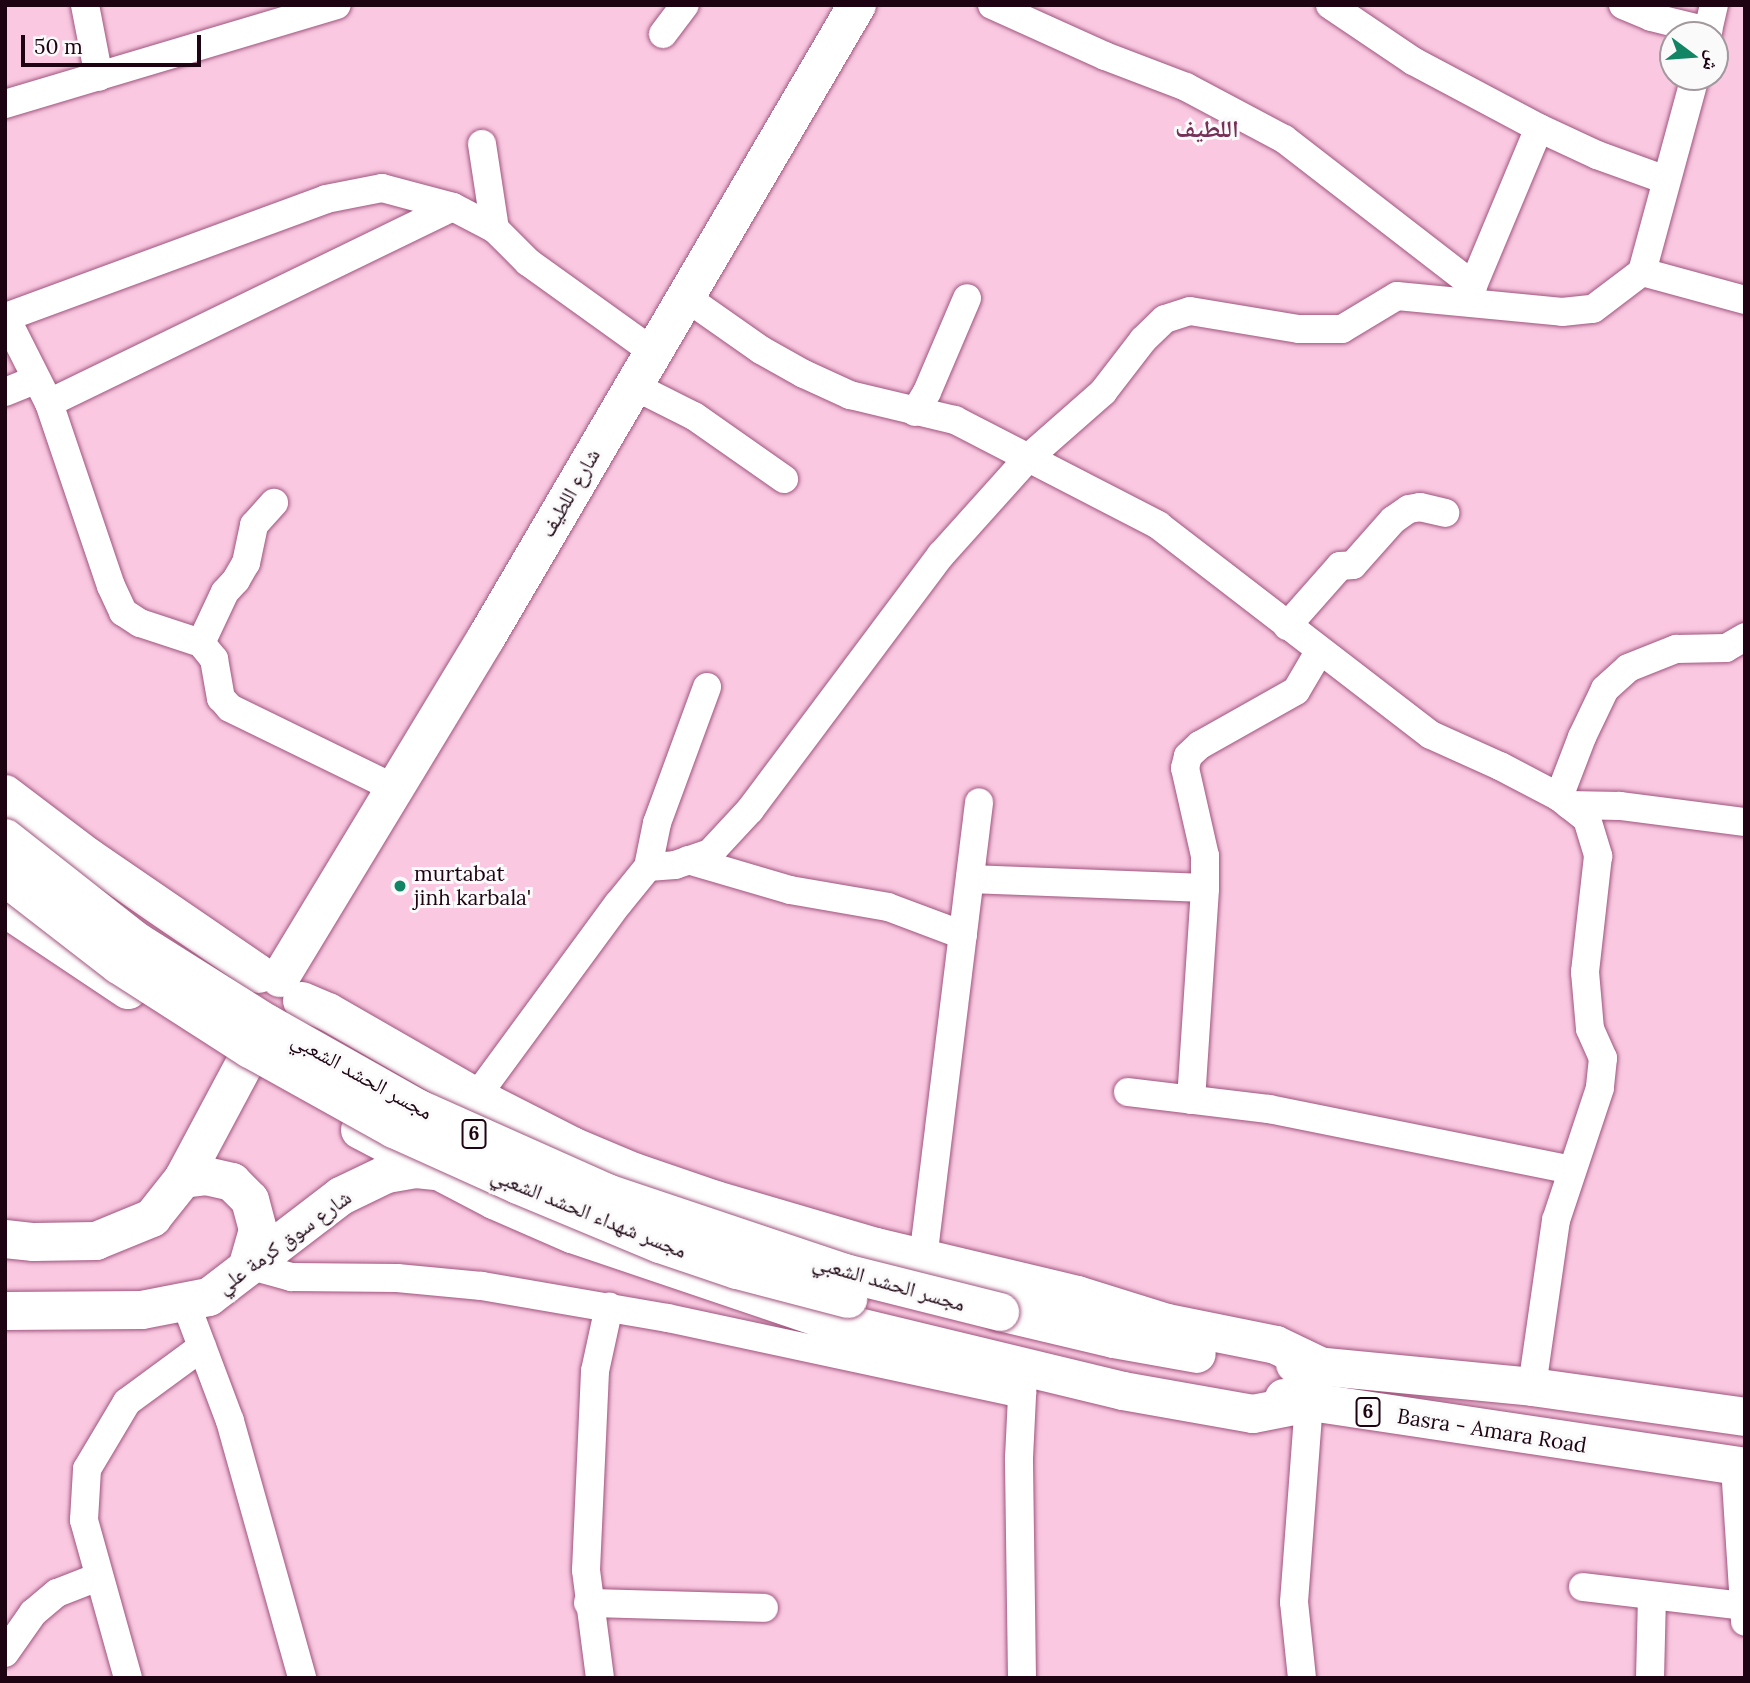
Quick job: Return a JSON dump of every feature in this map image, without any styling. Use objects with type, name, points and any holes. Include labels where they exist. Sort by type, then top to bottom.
[{"type":"main road","name":"شارع اللطيف","points":[[281,984],[684,296],[858,5]]},
{"type":"main road","points":[[5,794],[88,857],[281,984],[476,1097],[572,1146],[634,1172],[802,1227],[1077,1295],[1167,1323],[1276,1345],[1320,1366]]},
{"type":"main road","name":"مجسر الحشد الشعبي","points":[[5,838],[136,942],[268,1024],[417,1108],[607,1193],[997,1325]]},
{"type":"main road","name":"مجسر شهداء الحشد الشعبي","points":[[5,877],[120,965],[250,1049],[394,1129],[467,1163],[597,1219],[737,1270],[997,1325]]},
{"type":"main road","points":[[5,908],[93,969],[195,1031],[242,1056],[291,1090],[436,1171],[572,1234],[668,1269],[1023,1380],[1123,1391],[1253,1414],[1309,1403]]},
{"type":"main road","points":[[242,978],[281,984],[306,1018],[303,1036],[294,1051],[279,1061],[242,1056],[216,1012],[227,988],[242,978]]},
{"type":"main road","points":[[5,1239],[96,1241],[152,1218],[183,1179],[207,1139],[242,1056]]},
{"type":"main road","points":[[393,1148],[385,1135],[382,1119],[385,1104],[392,1091],[418,1074],[433,1073]]},
{"type":"main road","name":"شارع سوق كرمة علي","points":[[5,1311],[128,1311],[186,1304],[209,1297],[341,1196],[387,1174],[416,1169],[436,1171]]},
{"type":"main road","points":[[183,1179],[206,1176],[232,1182],[250,1200],[258,1230],[248,1265]]},
{"type":"main road","name":"Basra - Amara Road","points":[[997,1325],[1191,1353],[1532,1387],[1745,1417]]},
{"type":"main road","name":"Basra - Amara Road","points":[[997,1325],[1184,1381],[1309,1403],[1740,1466]]},
{"type":"street","points":[[85,5],[99,76]]},
{"type":"street","points":[[5,104],[337,5]]},
{"type":"street","points":[[663,34],[685,5]]},
{"type":"street","points":[[992,5],[1105,56],[1186,87],[1284,139],[1470,293],[1494,307],[1562,312],[1593,309],[1642,272],[1691,91]]},
{"type":"street","points":[[1330,5],[1413,61],[1539,128],[1597,155],[1666,180]]},
{"type":"street","points":[[1623,5],[1651,17],[1685,21]]},
{"type":"street","points":[[1470,293],[1539,128]]},
{"type":"street","points":[[482,144],[495,229]]},
{"type":"street","points":[[396,789],[230,708],[221,698],[214,659],[201,643],[140,623],[123,612],[111,586],[42,391],[6,317],[326,199],[382,188],[453,207],[495,229],[528,262],[652,351]]},
{"type":"street","points":[[5,392],[42,391],[453,207]]},
{"type":"street","points":[[1642,272],[1745,300]]},
{"type":"street","points":[[648,867],[675,865],[710,853],[750,810],[894,615],[942,555],[1028,458],[1103,391],[1143,340],[1165,319],[1190,311],[1298,329],[1342,329],[1397,296],[1470,293]]},
{"type":"street","points":[[684,296],[761,350],[804,374],[850,395],[955,420],[1158,526],[1319,652],[1431,735],[1500,766],[1564,801],[1587,819],[1598,856],[1585,972],[1590,1029],[1602,1058],[1600,1088],[1556,1220],[1532,1387]]},
{"type":"street","points":[[915,412],[927,392],[967,299]]},
{"type":"street","points":[[632,385],[694,416],[784,479]]},
{"type":"street","points":[[201,643],[225,592],[246,563],[254,525],[274,503]]},
{"type":"street","points":[[1287,626],[1340,566],[1353,565],[1393,520],[1409,509],[1420,507],[1444,513]]},
{"type":"street","points":[[1564,801],[1582,737],[1605,689],[1628,668],[1676,649],[1727,648],[1745,637]]},
{"type":"street","points":[[1191,1100],[1205,856],[1185,768],[1188,756],[1200,745],[1296,691],[1319,652]]},
{"type":"street","points":[[476,1097],[648,867],[657,823],[707,687]]},
{"type":"street","points":[[1564,801],[1745,822]]},
{"type":"street","points":[[923,1259],[979,802]]},
{"type":"street","points":[[688,860],[790,890],[888,907],[963,935]]},
{"type":"street","points":[[970,880],[1205,888]]},
{"type":"street","points":[[1128,1092],[1269,1110],[1572,1170]]},
{"type":"street","points":[[248,1265],[291,1278],[397,1278],[482,1286],[1023,1380],[1019,1458],[1022,1678]]},
{"type":"street","points":[[186,1304],[230,1421],[302,1678]]},
{"type":"street","points":[[600,1678],[588,1603],[586,1570],[595,1371],[609,1307]]},
{"type":"street","points":[[128,1678],[84,1520],[87,1469],[127,1402],[202,1347]]},
{"type":"street","points":[[1302,1678],[1294,1602],[1309,1403]]},
{"type":"street","points":[[1740,1466],[1745,1622]]},
{"type":"street","points":[[5,1653],[33,1613],[57,1592],[98,1577]]},
{"type":"street","points":[[1583,1587],[1744,1606]]},
{"type":"street","points":[[1650,1678],[1652,1596]]},
{"type":"street","points":[[588,1603],[764,1608]]},
{"type":"place","name":"murtabat jinh karbala'","points":[[400,886]]},
{"type":"district","name":"اللطيف","points":[[1207,129]]}]
